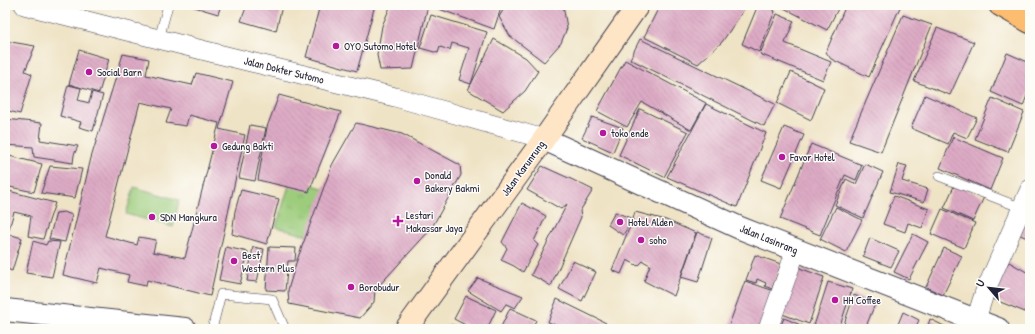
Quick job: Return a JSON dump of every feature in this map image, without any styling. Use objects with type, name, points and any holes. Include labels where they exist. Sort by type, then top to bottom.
[{"type":"main road","name":"Jalan Karunrung","points":[[408,326],[544,139],[638,5]]},
{"type":"main road","points":[[1000,5],[1030,22]]},
{"type":"main road","points":[[1022,5],[1030,7]]},
{"type":"street","name":"Jalan Dokter Sutomo","points":[[24,5],[396,97],[544,139]]},
{"type":"street","name":"Jalan Lasinrang","points":[[544,139],[740,228],[975,325],[998,329]]},
{"type":"street","points":[[975,325],[984,294],[1030,189]]},
{"type":"street","points":[[768,329],[796,250]]},
{"type":"street","points":[[5,310],[185,329]]},
{"type":"lane","points":[[159,38],[168,5]]},
{"type":"lane","points":[[939,176],[1022,208]]},
{"type":"lane","points":[[212,329],[222,294],[272,299],[285,329]]},
{"type":"green space","points":[[291,179],[330,190],[311,237],[276,227]]},
{"type":"green space","points":[[134,187],[179,200],[173,227],[126,214]]},
{"type":"building","points":[[188,5],[221,5],[218,14]]},
{"type":"building","points":[[247,5],[282,6],[276,31],[241,21]]},
{"type":"building","name":"OYO Sutomo Hotel","points":[[320,5],[375,5],[357,71],[306,57]]},
{"type":"building","points":[[391,5],[428,5],[413,69],[380,70],[377,55],[382,26]]},
{"type":"building","points":[[428,5],[502,5],[494,29]]},
{"type":"building","points":[[506,5],[563,5],[567,28],[561,43],[544,62],[510,36],[499,17]]},
{"type":"building","points":[[660,5],[747,5],[722,42],[698,64],[644,37]]},
{"type":"building","points":[[758,5],[766,5],[775,11],[759,52],[742,44]]},
{"type":"building","points":[[778,5],[840,5],[827,30]]},
{"type":"building","points":[[846,5],[901,5],[869,77],[831,59],[826,52]]},
{"type":"building","points":[[777,14],[794,21],[785,43],[831,62],[823,80],[760,54]]},
{"type":"building","points":[[431,15],[487,32],[471,84],[459,80],[469,48],[452,43],[450,50],[440,47],[438,53],[420,48]]},
{"type":"building","points":[[903,15],[932,25],[881,152],[849,141]]},
{"type":"building","points":[[937,28],[974,42],[950,95],[914,81]]},
{"type":"building","points":[[494,39],[526,58],[538,71],[525,91],[503,111],[468,90]]},
{"type":"building","points":[[640,39],[775,104],[764,126],[630,59]]},
{"type":"building","points":[[5,41],[35,46],[25,71],[32,74],[20,114],[5,110]]},
{"type":"building","name":"Social Barn","points":[[79,50],[109,59],[99,93],[69,84]]},
{"type":"building","points":[[1007,53],[1030,63],[1030,88],[1023,106],[991,92]]},
{"type":"building","points":[[123,54],[149,59],[146,75],[192,85],[196,73],[233,82],[219,129],[245,135],[210,296],[147,280],[146,286],[127,282],[129,275],[101,268],[97,283],[63,275],[91,158]],"holes":[[[140,102],[171,109],[166,123],[186,126],[189,115],[219,123],[185,258],[153,252],[156,240],[139,237],[137,245],[105,236]]]},
{"type":"building","points":[[625,60],[706,103],[691,130],[642,102],[627,127],[597,111]]},
{"type":"building","points":[[791,72],[824,88],[811,120],[777,103]]},
{"type":"building","points":[[68,85],[81,88],[78,100],[89,103],[92,92],[103,95],[93,131],[79,127],[81,122],[60,116]]},
{"type":"building","points":[[279,95],[341,112],[309,192],[258,180],[267,127]]},
{"type":"building","points":[[925,95],[977,118],[967,138],[953,132],[948,144],[911,128]]},
{"type":"building","points":[[992,98],[1024,112],[1008,152],[975,139]]},
{"type":"building","points":[[706,104],[766,133],[737,207],[667,177]]},
{"type":"building","points":[[640,109],[688,132],[664,177],[619,155]]},
{"type":"building","name":"toko ende","points":[[592,117],[623,128],[613,152],[582,138]]},
{"type":"building","points":[[5,119],[42,123],[40,140],[78,146],[74,155],[73,163],[34,157],[33,147],[5,145]]},
{"type":"building","points":[[356,123],[402,134],[460,165],[461,175],[431,229],[375,290],[374,302],[360,318],[289,304],[288,290],[296,263],[332,165]]},
{"type":"building","points":[[250,125],[266,128],[255,181],[239,178]]},
{"type":"building","name":"Favor Hotel","points":[[784,127],[804,135],[781,188],[761,180]]},
{"type":"building","points":[[953,137],[1003,158],[990,190],[940,168]]},
{"type":"building","points":[[811,144],[862,165],[856,180],[845,175],[820,235],[780,219]]},
{"type":"building","points":[[5,155],[42,164],[34,192],[5,186]]},
{"type":"building","points":[[865,164],[883,172],[863,218],[835,205],[846,179],[856,184]]},
{"type":"building","points":[[899,164],[907,166],[902,181],[928,189],[924,202],[890,192]]},
{"type":"building","points":[[50,166],[82,169],[75,198],[41,193]]},
{"type":"building","points":[[542,166],[593,190],[580,211],[581,217],[551,286],[531,275],[567,204],[561,209],[527,190]]},
{"type":"building","points":[[955,184],[984,197],[973,221],[944,208]]},
{"type":"building","points":[[5,190],[55,203],[43,239],[28,236],[31,216],[14,212],[8,232],[5,231]]},
{"type":"building","points":[[241,190],[279,199],[267,244],[232,234],[235,211]]},
{"type":"building","points":[[894,196],[929,209],[922,228],[908,223],[905,232],[883,224]]},
{"type":"building","points":[[522,203],[546,216],[534,241],[538,245],[523,272],[501,260],[507,248],[502,242]]},
{"type":"building","points":[[836,207],[862,220],[846,252],[820,239]]},
{"type":"building","points":[[942,209],[975,223],[964,248],[931,234]]},
{"type":"building","points":[[64,212],[72,215],[65,242],[49,239],[56,213]]},
{"type":"building","name":"Hotel Alden","points":[[615,212],[633,219],[623,235],[608,225]]},
{"type":"building","points":[[635,212],[666,220],[696,233],[674,296],[644,281],[650,265],[643,261],[638,266],[627,260],[621,274],[612,270]]},
{"type":"building","points":[[1030,213],[1030,239],[1020,235]]},
{"type":"building","points":[[697,232],[712,238],[698,282],[681,277]]},
{"type":"building","points":[[5,233],[22,238],[12,271],[5,268]]},
{"type":"building","points":[[913,234],[928,242],[909,279],[894,272]]},
{"type":"building","points":[[870,238],[899,251],[891,267],[863,256]]},
{"type":"building","points":[[33,241],[46,245],[48,241],[60,242],[52,277],[26,273]]},
{"type":"building","name":"Best Western Plus","points":[[226,247],[248,252],[240,284],[219,280]]},
{"type":"building","points":[[253,247],[264,249],[257,282],[247,281]]},
{"type":"building","points":[[269,247],[296,248],[295,261],[288,261],[285,291],[266,290]]},
{"type":"building","points":[[944,248],[962,256],[943,295],[926,287]]},
{"type":"building","points":[[755,255],[781,264],[772,289],[765,286],[766,283],[757,279],[756,283],[746,280]]},
{"type":"building","points":[[573,261],[596,272],[582,301],[559,289]]},
{"type":"building","points":[[1009,262],[1030,274],[1030,314],[988,297]]},
{"type":"building","points":[[794,266],[824,277],[809,324],[777,312]]},
{"type":"building","points":[[478,278],[523,296],[515,308],[506,304],[501,311],[468,291]]},
{"type":"building","points":[[745,281],[774,291],[761,329],[728,328]]},
{"type":"building","name":"HH Coffee","points":[[828,282],[852,289],[839,329],[813,329]]},
{"type":"building","points":[[854,295],[875,304],[865,329],[849,329],[843,327]]},
{"type":"building","points":[[466,296],[496,310],[487,329],[473,329],[454,319]]},
{"type":"building","points":[[557,299],[606,323],[602,329],[567,329],[548,322]]},
{"type":"building","points":[[510,308],[536,320],[532,329],[500,329]]},
{"type":"building","points":[[903,312],[919,320],[915,329],[896,329]]},
{"type":"building","points":[[784,318],[803,326],[802,329],[770,329],[772,322],[781,325]]},
{"type":"building","points":[[930,319],[946,327],[945,329],[927,329]]},
{"type":"building","points":[[449,324],[463,329],[447,329]]},
{"type":"place","name":"OYO Sutomo Hotel","points":[[336,46]]},
{"type":"place","name":"Social Barn","points":[[89,72]]},
{"type":"place","name":"toko ende","points":[[603,133]]},
{"type":"place","name":"Gedung Bakti","points":[[214,146]]},
{"type":"place","name":"Favor Hotel","points":[[782,157]]},
{"type":"place","name":"Donald Bakery Bakmi","points":[[417,181]]},
{"type":"place","name":"SDN Mangkura","points":[[152,217]]},
{"type":"place","name":"Lestari Makassar Jaya","points":[[398,221]]},
{"type":"place","name":"Hotel Alden","points":[[620,222]]},
{"type":"place","name":"soho","points":[[641,240]]},
{"type":"place","name":"Best Western Plus","points":[[234,261]]},
{"type":"place","name":"Borobudur","points":[[351,287]]},
{"type":"place","name":"HH Coffee","points":[[835,300]]}]
